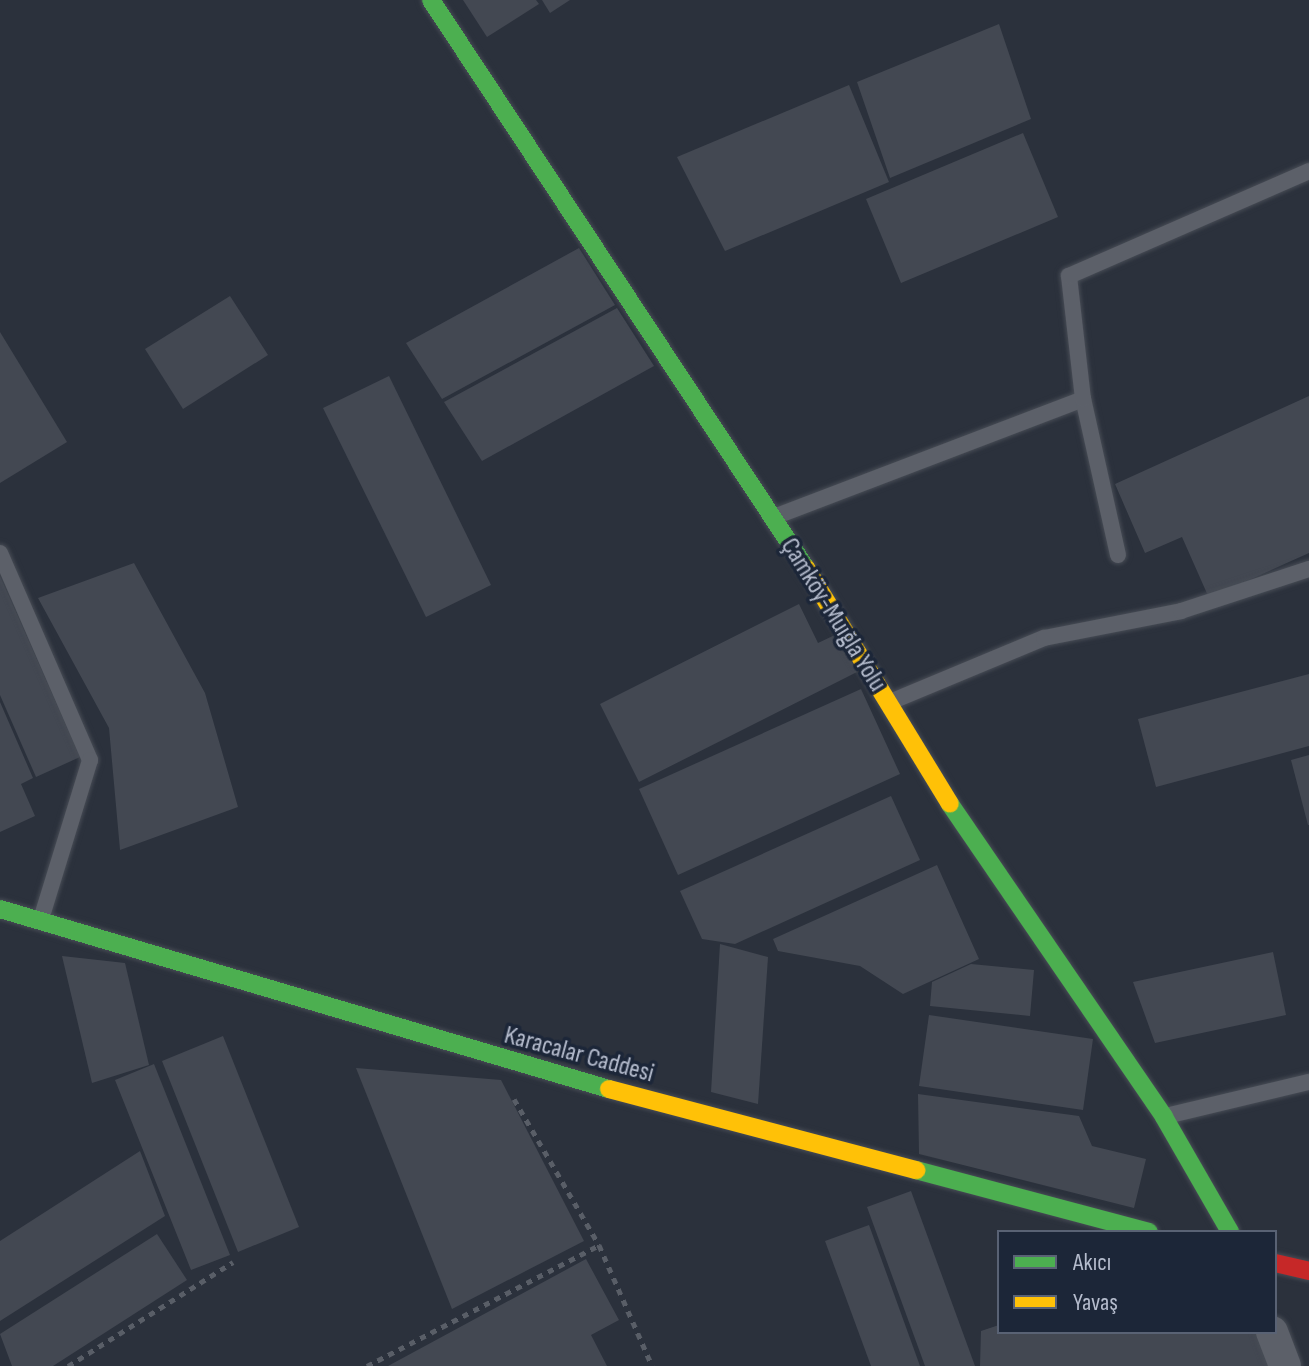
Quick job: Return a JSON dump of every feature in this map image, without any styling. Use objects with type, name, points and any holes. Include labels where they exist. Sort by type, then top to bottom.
[{"type":"street","name":"Çamköy-Muığla Yolu","points":[[431,0],[772,518],[961,822],[1164,1117],[1229,1230]]},
{"type":"street","name":"Karacalar Caddesi","points":[[0,909],[489,1057],[1141,1230]]},
{"type":"street","points":[[1277,1263],[1309,1271]]},
{"type":"street","points":[[1273,1334],[1285,1366]]},
{"type":"lane","points":[[1118,555],[1083,399],[1069,276],[1309,171]]},
{"type":"lane","points":[[772,518],[1083,399]]},
{"type":"lane","points":[[0,553],[90,760],[40,921]]},
{"type":"lane","points":[[889,702],[1044,638],[1181,611],[1309,569]]},
{"type":"lane","points":[[1164,1117],[1309,1082]]},
{"type":"path","points":[[489,1057],[599,1245],[652,1366]]},
{"type":"path","points":[[367,1366],[599,1245]]},
{"type":"path","points":[[68,1366],[233,1262]]},
{"type":"building","points":[[463,0],[536,0],[539,4],[487,37]]},
{"type":"building","points":[[542,0],[570,0],[550,13]]},
{"type":"building","points":[[999,24],[1031,119],[890,178],[857,82]]},
{"type":"building","points":[[849,85],[889,182],[725,251],[677,157]]},
{"type":"building","points":[[1023,133],[1058,217],[901,283],[866,199]]},
{"type":"building","points":[[579,248],[615,305],[442,399],[406,343]]},
{"type":"building","points":[[230,296],[268,355],[183,409],[145,349]]},
{"type":"building","points":[[617,308],[654,366],[482,461],[444,402]]},
{"type":"building","points":[[0,332],[67,442],[0,483]]},
{"type":"building","points":[[389,376],[491,585],[426,617],[323,408]]},
{"type":"building","points":[[1309,396],[1309,553],[1209,598],[1182,537],[1145,553],[1115,484]]},
{"type":"building","points":[[134,563],[205,693],[238,807],[120,850],[109,728],[38,598]]},
{"type":"building","points":[[0,576],[80,757],[36,777],[0,695]]},
{"type":"building","points":[[799,604],[818,643],[837,634],[857,672],[639,782],[600,704]]},
{"type":"building","points":[[1309,674],[1309,746],[1156,787],[1138,719]]},
{"type":"building","points":[[861,689],[900,774],[678,875],[639,789]]},
{"type":"building","points":[[0,702],[33,778],[21,784],[35,816],[0,832]]},
{"type":"building","points":[[1309,755],[1309,825],[1308,825],[1291,760]]},
{"type":"building","points":[[891,796],[920,860],[735,944],[702,939],[680,891]]},
{"type":"building","points":[[937,865],[979,959],[903,994],[860,966],[778,951],[773,939]]},
{"type":"building","points":[[720,944],[768,957],[758,1104],[711,1092]]},
{"type":"building","points":[[1273,952],[1286,1015],[1155,1043],[1133,982]]},
{"type":"building","points":[[62,956],[125,963],[149,1065],[92,1083]]},
{"type":"building","points":[[971,964],[1034,970],[1030,1016],[930,1006],[932,982]]},
{"type":"building","points":[[929,1015],[1093,1039],[1083,1110],[919,1086]]},
{"type":"building","points":[[223,1036],[299,1227],[238,1252],[162,1061]]},
{"type":"building","points":[[154,1064],[230,1255],[191,1270],[115,1080]]},
{"type":"building","points":[[356,1068],[501,1080],[584,1241],[452,1309]]},
{"type":"building","points":[[918,1094],[1079,1116],[1092,1146],[1146,1159],[1134,1208],[919,1154]]},
{"type":"building","points":[[140,1151],[165,1216],[0,1321],[0,1241]]},
{"type":"building","points":[[911,1191],[975,1366],[925,1366],[867,1207]]},
{"type":"building","points":[[869,1225],[920,1366],[871,1366],[825,1241]]},
{"type":"building","points":[[157,1234],[187,1280],[53,1366],[12,1366],[0,1334]]},
{"type":"building","points":[[586,1259],[619,1320],[591,1335],[607,1366],[388,1366]]},
{"type":"building","points":[[997,1326],[997,1334],[1257,1334],[1271,1366],[980,1366],[981,1331]]},
{"type":"traffic: fast","points":[[431,0],[806,568]]},
{"type":"traffic: fast","points":[[950,804],[1164,1117],[1229,1230]]},
{"type":"traffic: fast","points":[[0,909],[609,1089]]},
{"type":"traffic: fast","points":[[916,1170],[1141,1230]]},
{"type":"traffic: slow","points":[[806,568],[950,804]]},
{"type":"traffic: slow","points":[[609,1089],[916,1170]]},
{"type":"traffic: jam","points":[[1277,1263],[1309,1271]]}]
